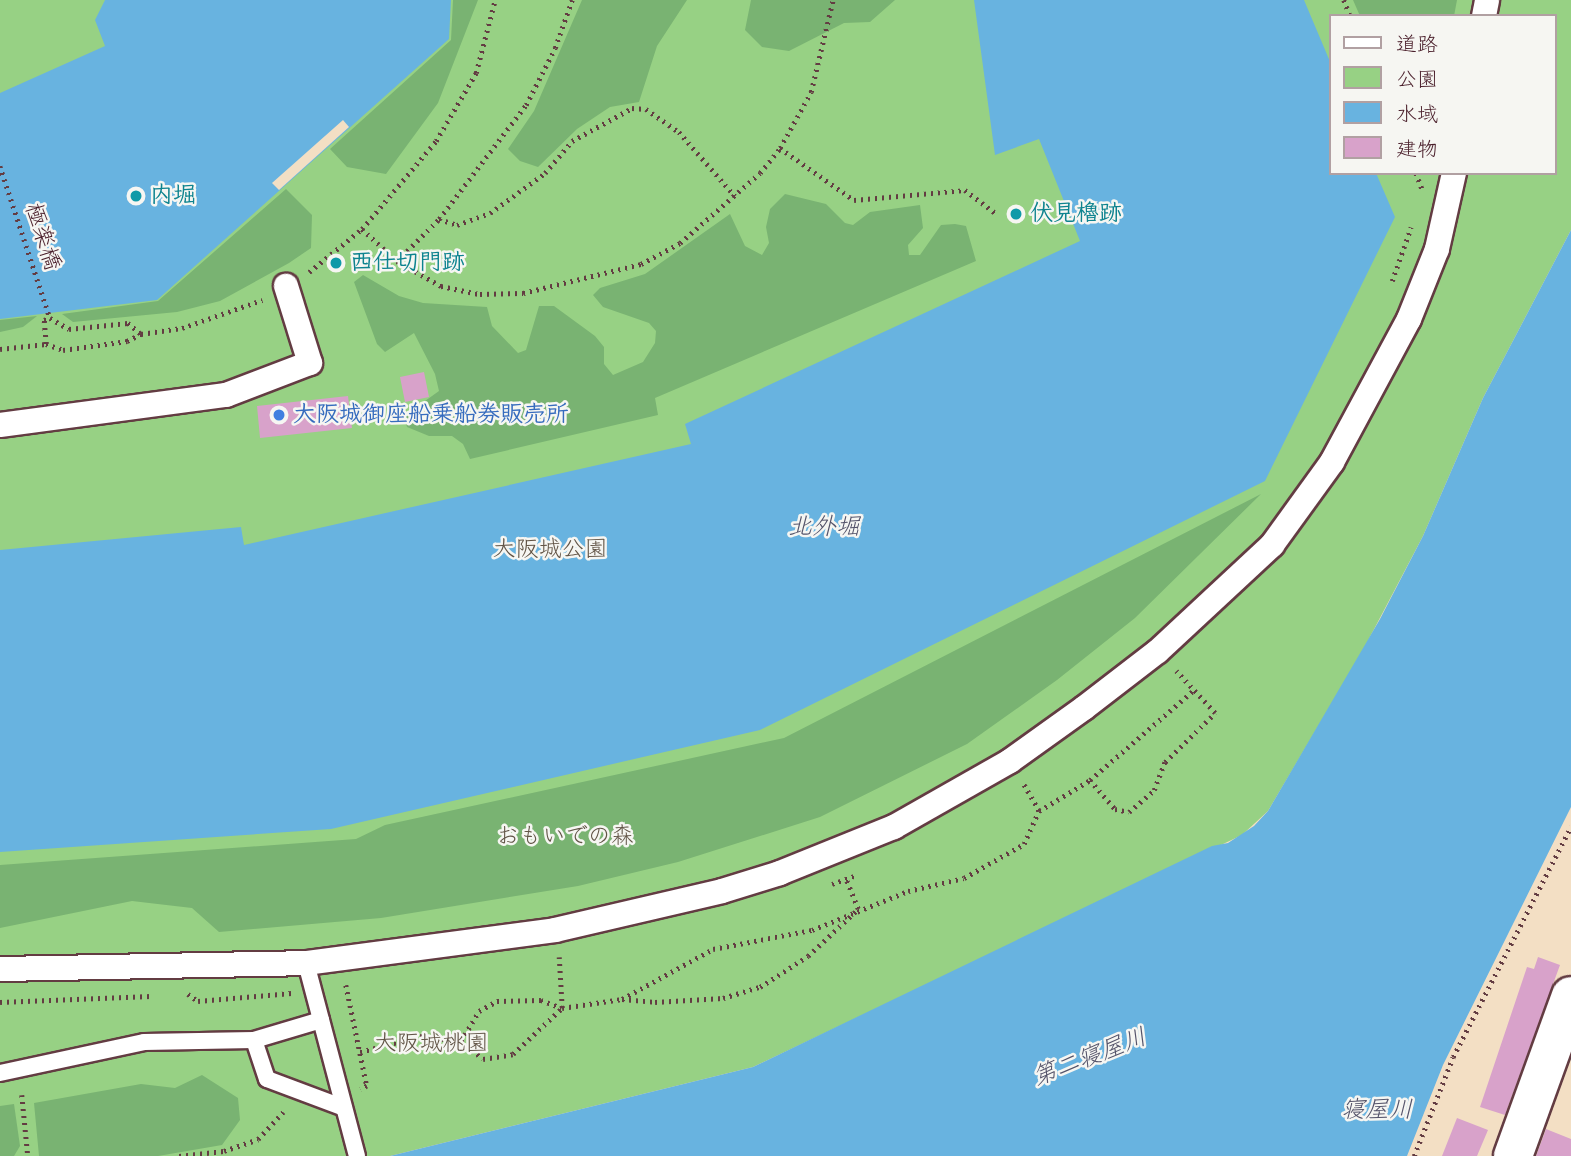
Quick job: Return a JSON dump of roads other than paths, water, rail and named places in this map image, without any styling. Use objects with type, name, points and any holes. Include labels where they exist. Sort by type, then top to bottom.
[{"type":"street","points":[[0,970],[306,963],[555,930],[722,891],[835,852],[894,827],[1010,761],[1157,650],[1272,545],[1332,462],[1409,319],[1437,250],[1454,175]]},
{"type":"street","points":[[0,425],[226,395],[310,363],[286,286]]},
{"type":"street","points":[[1513,1156],[1571,996]]},
{"type":"lane","points":[[306,963],[357,1156]]},
{"type":"lane","points":[[0,1073],[144,1042],[254,1040],[289,1025],[321,1020]]},
{"type":"lane","points":[[254,1040],[267,1079],[344,1108]]},
{"type":"water","name":"内堀","points":[[105,0],[451,0],[449,39],[157,300],[0,319],[0,93],[105,46],[95,20]]},
{"type":"water","name":"北外堀","points":[[974,0],[1304,0],[1330,62],[1330,175],[1377,175],[1395,217],[1265,481],[760,730],[331,829],[0,852],[0,550],[241,527],[244,545],[691,444],[685,424],[1080,241],[1039,139],[995,155]]},
{"type":"water","points":[[1571,230],[1571,807],[1443,1065],[1407,1156],[390,1156],[753,1067],[1212,846],[1228,843],[1254,826],[1268,811],[1380,619],[1423,536],[1483,398]]},
{"type":"place","name":"内堀","points":[[136,196]]},
{"type":"place","name":"伏見櫓跡","points":[[1016,214]]},
{"type":"place","name":"西仕切門跡","points":[[336,263]]},
{"type":"place","name":"大阪城御座船乗船券販売所","points":[[279,415]]},
{"type":"park label","name":"大阪城公園","points":[[550,550]]},
{"type":"park label","name":"おもいでの森","points":[[565,837]]},
{"type":"park label","name":"大阪城桃園","points":[[431,1044]]},
{"type":"water label","name":"第二寝屋川","points":[[1090,1058]]},
{"type":"water label","name":"寝屋川","points":[[1377,1111]]}]
